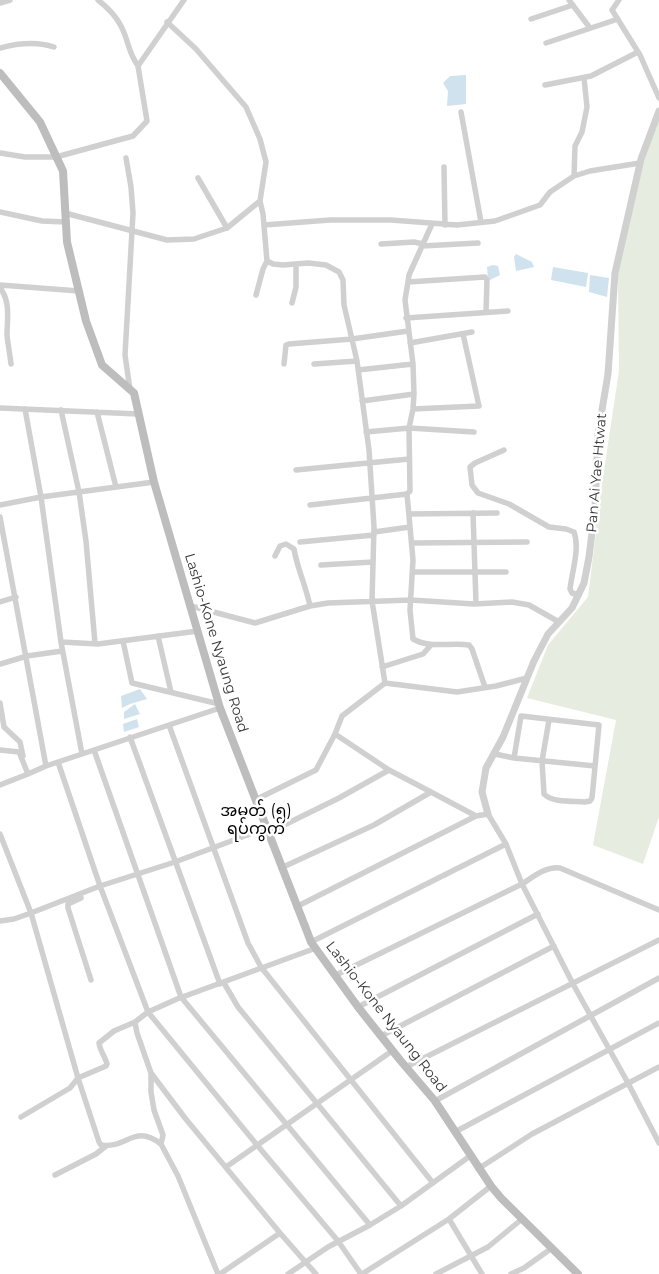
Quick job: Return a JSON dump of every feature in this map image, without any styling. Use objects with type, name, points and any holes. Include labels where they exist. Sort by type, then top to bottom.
[{"type":"main road","name":"Lashio-Kone Nyaung Road","points":[[0,73],[40,122],[63,171],[67,242],[86,321],[102,365],[134,393],[154,482],[219,706],[296,907],[314,945],[358,1007],[435,1101],[478,1169],[491,1186],[578,1274]]},
{"type":"street","points":[[0,3],[10,0]]},
{"type":"street","points":[[0,153],[25,157],[56,156],[133,136],[147,120],[138,66],[130,55],[121,26],[108,8],[98,0]]},
{"type":"street","points":[[138,66],[184,0]]},
{"type":"street","points":[[620,0],[612,10],[652,78],[659,98]]},
{"type":"street","points":[[531,19],[571,3],[590,28]]},
{"type":"street","points":[[546,43],[618,19]]},
{"type":"street","points":[[167,22],[196,49],[246,107],[260,139],[266,162],[260,201],[267,261],[256,295]]},
{"type":"street","points":[[0,48],[18,43],[44,44],[54,47]]},
{"type":"street","points":[[545,86],[584,78],[638,52]]},
{"type":"street","points":[[574,176],[575,146],[582,132],[587,107],[584,78]]},
{"type":"street","name":"Pan Ai Yae Htwat","points":[[488,814],[482,792],[486,768],[495,754],[548,634],[572,608],[584,583],[590,557],[595,508],[598,434],[608,374],[615,273],[640,163],[659,111]]},
{"type":"street","points":[[461,112],[481,222]]},
{"type":"street","points":[[126,158],[133,213],[125,355],[130,390]]},
{"type":"street","points":[[264,225],[330,220],[391,220],[419,221],[457,226],[495,221],[540,206],[550,192],[574,176],[590,171],[640,163]]},
{"type":"street","points":[[444,167],[445,225]]},
{"type":"street","points":[[198,178],[227,228]]},
{"type":"street","points":[[0,212],[42,221],[66,217],[131,230],[167,240],[194,239],[227,228],[260,201]]},
{"type":"street","points":[[432,224],[408,282],[405,300],[413,364],[414,394],[414,409],[409,428],[410,491],[407,494],[414,560],[410,610],[413,639],[420,643],[431,645],[469,645],[485,687]]},
{"type":"street","points":[[381,244],[414,242],[423,245],[478,243]]},
{"type":"street","points":[[267,261],[273,264],[308,263],[326,265],[339,272],[343,280],[347,327],[357,361],[366,432],[374,533],[372,601],[385,683]]},
{"type":"street","points":[[292,303],[296,286],[296,264]]},
{"type":"street","points":[[408,282],[485,276],[487,280],[486,312]]},
{"type":"street","points":[[0,286],[79,292]]},
{"type":"street","points":[[0,286],[4,293],[8,310],[11,364]]},
{"type":"street","points":[[406,318],[508,311]]},
{"type":"street","points":[[284,364],[286,347],[289,344],[352,339],[408,331]]},
{"type":"street","points":[[410,344],[472,332]]},
{"type":"street","points":[[414,409],[479,406],[463,334]]},
{"type":"street","points":[[314,364],[357,361]]},
{"type":"street","points":[[358,370],[413,364]]},
{"type":"street","points":[[362,401],[414,394]]},
{"type":"street","points":[[0,408],[138,414]]},
{"type":"street","points":[[25,408],[41,497],[62,651],[82,754]]},
{"type":"street","points":[[61,410],[86,541],[95,644]]},
{"type":"street","points":[[97,412],[116,487]]},
{"type":"street","points":[[366,432],[409,428],[474,432]]},
{"type":"street","points":[[504,450],[470,467],[472,485],[478,493],[509,504],[549,527],[574,532],[577,548],[570,589],[572,593],[579,595]]},
{"type":"street","points":[[296,470],[409,459]]},
{"type":"street","points":[[0,505],[41,497],[154,482]]},
{"type":"street","points":[[310,505],[407,494]]},
{"type":"street","points":[[473,513],[476,604]]},
{"type":"street","points":[[409,514],[497,513]]},
{"type":"street","points":[[0,517],[46,766]]},
{"type":"street","points":[[300,542],[410,527]]},
{"type":"street","points":[[412,543],[527,542]]},
{"type":"street","points":[[275,556],[280,546],[286,544],[294,549],[294,558],[307,590],[310,606]]},
{"type":"street","points":[[321,565],[372,562]]},
{"type":"street","points":[[412,572],[506,572]]},
{"type":"street","points":[[0,602],[16,597]]},
{"type":"street","points":[[191,606],[255,623],[310,606],[411,600],[476,604],[512,602],[529,605],[559,622]]},
{"type":"street","points":[[61,642],[95,644],[198,631]]},
{"type":"street","points":[[158,636],[171,692]]},
{"type":"street","points":[[123,640],[132,683],[219,706]]},
{"type":"street","points":[[382,667],[423,654],[431,645]]},
{"type":"street","points":[[0,664],[26,656],[62,651]]},
{"type":"street","points":[[255,800],[316,770],[335,734],[342,716],[385,683],[457,692],[496,686],[527,678]]},
{"type":"street","points":[[0,703],[4,728],[20,742],[28,774]]},
{"type":"street","points":[[0,785],[46,766],[169,725],[219,706]]},
{"type":"street","points":[[514,758],[521,716],[599,725],[592,798],[590,801],[560,800],[547,798],[544,794],[542,761],[549,720]]},
{"type":"street","points":[[169,725],[248,943],[261,967],[433,1183]]},
{"type":"street","points":[[335,734],[389,770],[476,816]]},
{"type":"street","points":[[130,737],[175,862],[222,983],[238,1007],[400,1206]]},
{"type":"street","points":[[0,750],[19,752],[24,762]]},
{"type":"street","points":[[94,750],[182,997],[370,1225]]},
{"type":"street","points":[[495,754],[514,758],[595,766]]},
{"type":"street","points":[[58,762],[100,886],[148,1012],[257,1146],[338,1241],[361,1274],[449,1219],[491,1186]]},
{"type":"street","points":[[0,921],[14,919],[100,886],[267,830],[339,798],[389,770]]},
{"type":"street","points":[[281,868],[374,825],[431,792]]},
{"type":"street","points":[[296,907],[476,816],[488,814],[506,844],[522,884],[573,984],[657,1135],[659,1143]]},
{"type":"street","points":[[0,834],[31,913],[78,1078],[101,1145],[114,1145],[139,1134],[161,1144],[178,1176],[219,1274],[280,1233]]},
{"type":"street","points":[[21,1117],[70,1088],[78,1078],[106,1066],[106,1060],[101,1052],[99,1043],[114,1031],[135,1022],[148,1012],[182,997],[222,983],[314,945],[506,844]]},
{"type":"street","points":[[336,975],[522,884],[549,868],[560,868],[659,910]]},
{"type":"street","points":[[91,980],[68,904],[91,894],[100,886]]},
{"type":"street","points":[[358,1007],[538,914]]},
{"type":"street","points":[[406,1067],[659,940]]},
{"type":"street","points":[[381,1036],[554,946]]},
{"type":"street","points":[[435,1101],[659,978]]},
{"type":"street","points":[[135,1022],[151,1073],[226,1168],[316,1274]]},
{"type":"street","points":[[455,1132],[659,1023]]},
{"type":"street","points":[[226,1168],[392,1050]]},
{"type":"street","points":[[478,1169],[532,1134],[659,1067]]},
{"type":"street","points":[[151,1073],[151,1092],[154,1110],[163,1135],[161,1144]]},
{"type":"street","points":[[55,1175],[96,1154],[106,1146]]},
{"type":"street","points":[[288,1274],[338,1241],[370,1225],[400,1206],[470,1156]]},
{"type":"street","points":[[436,1274],[488,1247],[522,1218]]},
{"type":"street","points":[[449,1219],[482,1274]]},
{"type":"street","points":[[511,1274],[524,1268],[552,1248]]},
{"type":"shaded area","points":[[659,120],[659,817],[643,864],[593,845],[616,720],[527,698],[548,645],[588,597],[619,371],[618,274],[642,165]]},
{"type":"water","points":[[466,75],[466,104],[447,106],[448,91],[443,83],[450,76]]},
{"type":"water","points":[[516,254],[532,262],[534,267],[516,271],[514,257]]},
{"type":"water","points":[[498,266],[500,275],[488,280],[487,267]]},
{"type":"water","points":[[553,267],[588,273],[586,287],[551,280]]},
{"type":"water","points":[[590,275],[609,278],[607,297],[589,292]]},
{"type":"water","points":[[140,689],[147,699],[122,708],[121,696]]},
{"type":"water","points":[[135,704],[140,714],[124,719],[124,712]]},
{"type":"water","points":[[137,719],[139,727],[124,732],[123,724]]},
{"type":"district","name":"အမှတ် (၅) ရပ်ကွက်","points":[[256,820]]}]
